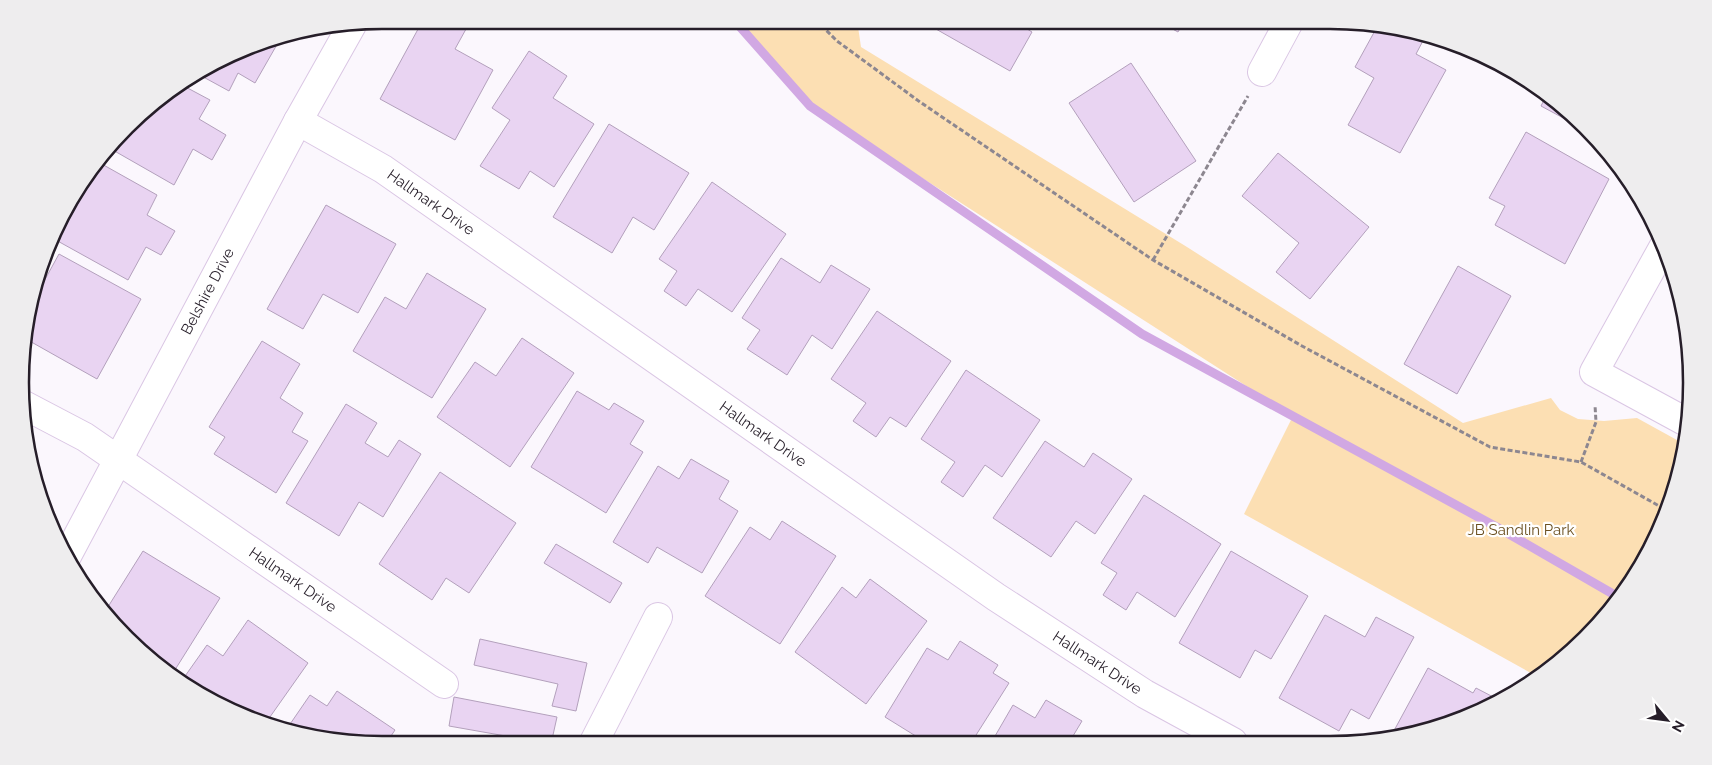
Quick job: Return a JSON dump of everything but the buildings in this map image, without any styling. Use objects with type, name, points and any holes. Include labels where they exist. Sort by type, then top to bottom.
[{"type":"street","points":[[1262,72],[1285,29]]},
{"type":"street","name":"Belshire Drive","points":[[71,549],[298,121],[349,31]]},
{"type":"street","name":"Hallmark Drive","points":[[298,121],[383,169],[1004,602],[1145,694],[1221,736]]},
{"type":"street","points":[[1659,254],[1594,372],[1681,420]]},
{"type":"street","name":"Hallmark Drive","points":[[30,408],[85,437],[444,684]]},
{"type":"street","points":[[597,736],[658,617]]},
{"type":"path","points":[[825,29],[836,41],[920,102],[1152,260],[1311,351],[1490,447],[1580,462],[1660,507]]},
{"type":"path","points":[[1152,260],[1262,72]]},
{"type":"path","points":[[1580,462],[1596,422],[1594,372]]},
{"type":"green space","name":"JB Sandlin Park","points":[[742,29],[858,29],[861,47],[1187,247],[1463,423],[1551,398],[1560,410],[1578,419],[1604,421],[1637,418],[1678,441],[1671,474],[1647,539],[1624,579],[1595,616],[1580,633],[1531,673],[1244,514],[1293,416],[810,106]]},
{"type":"waterway","points":[[742,29],[810,106],[1142,334],[1502,530],[1613,594]]}]
